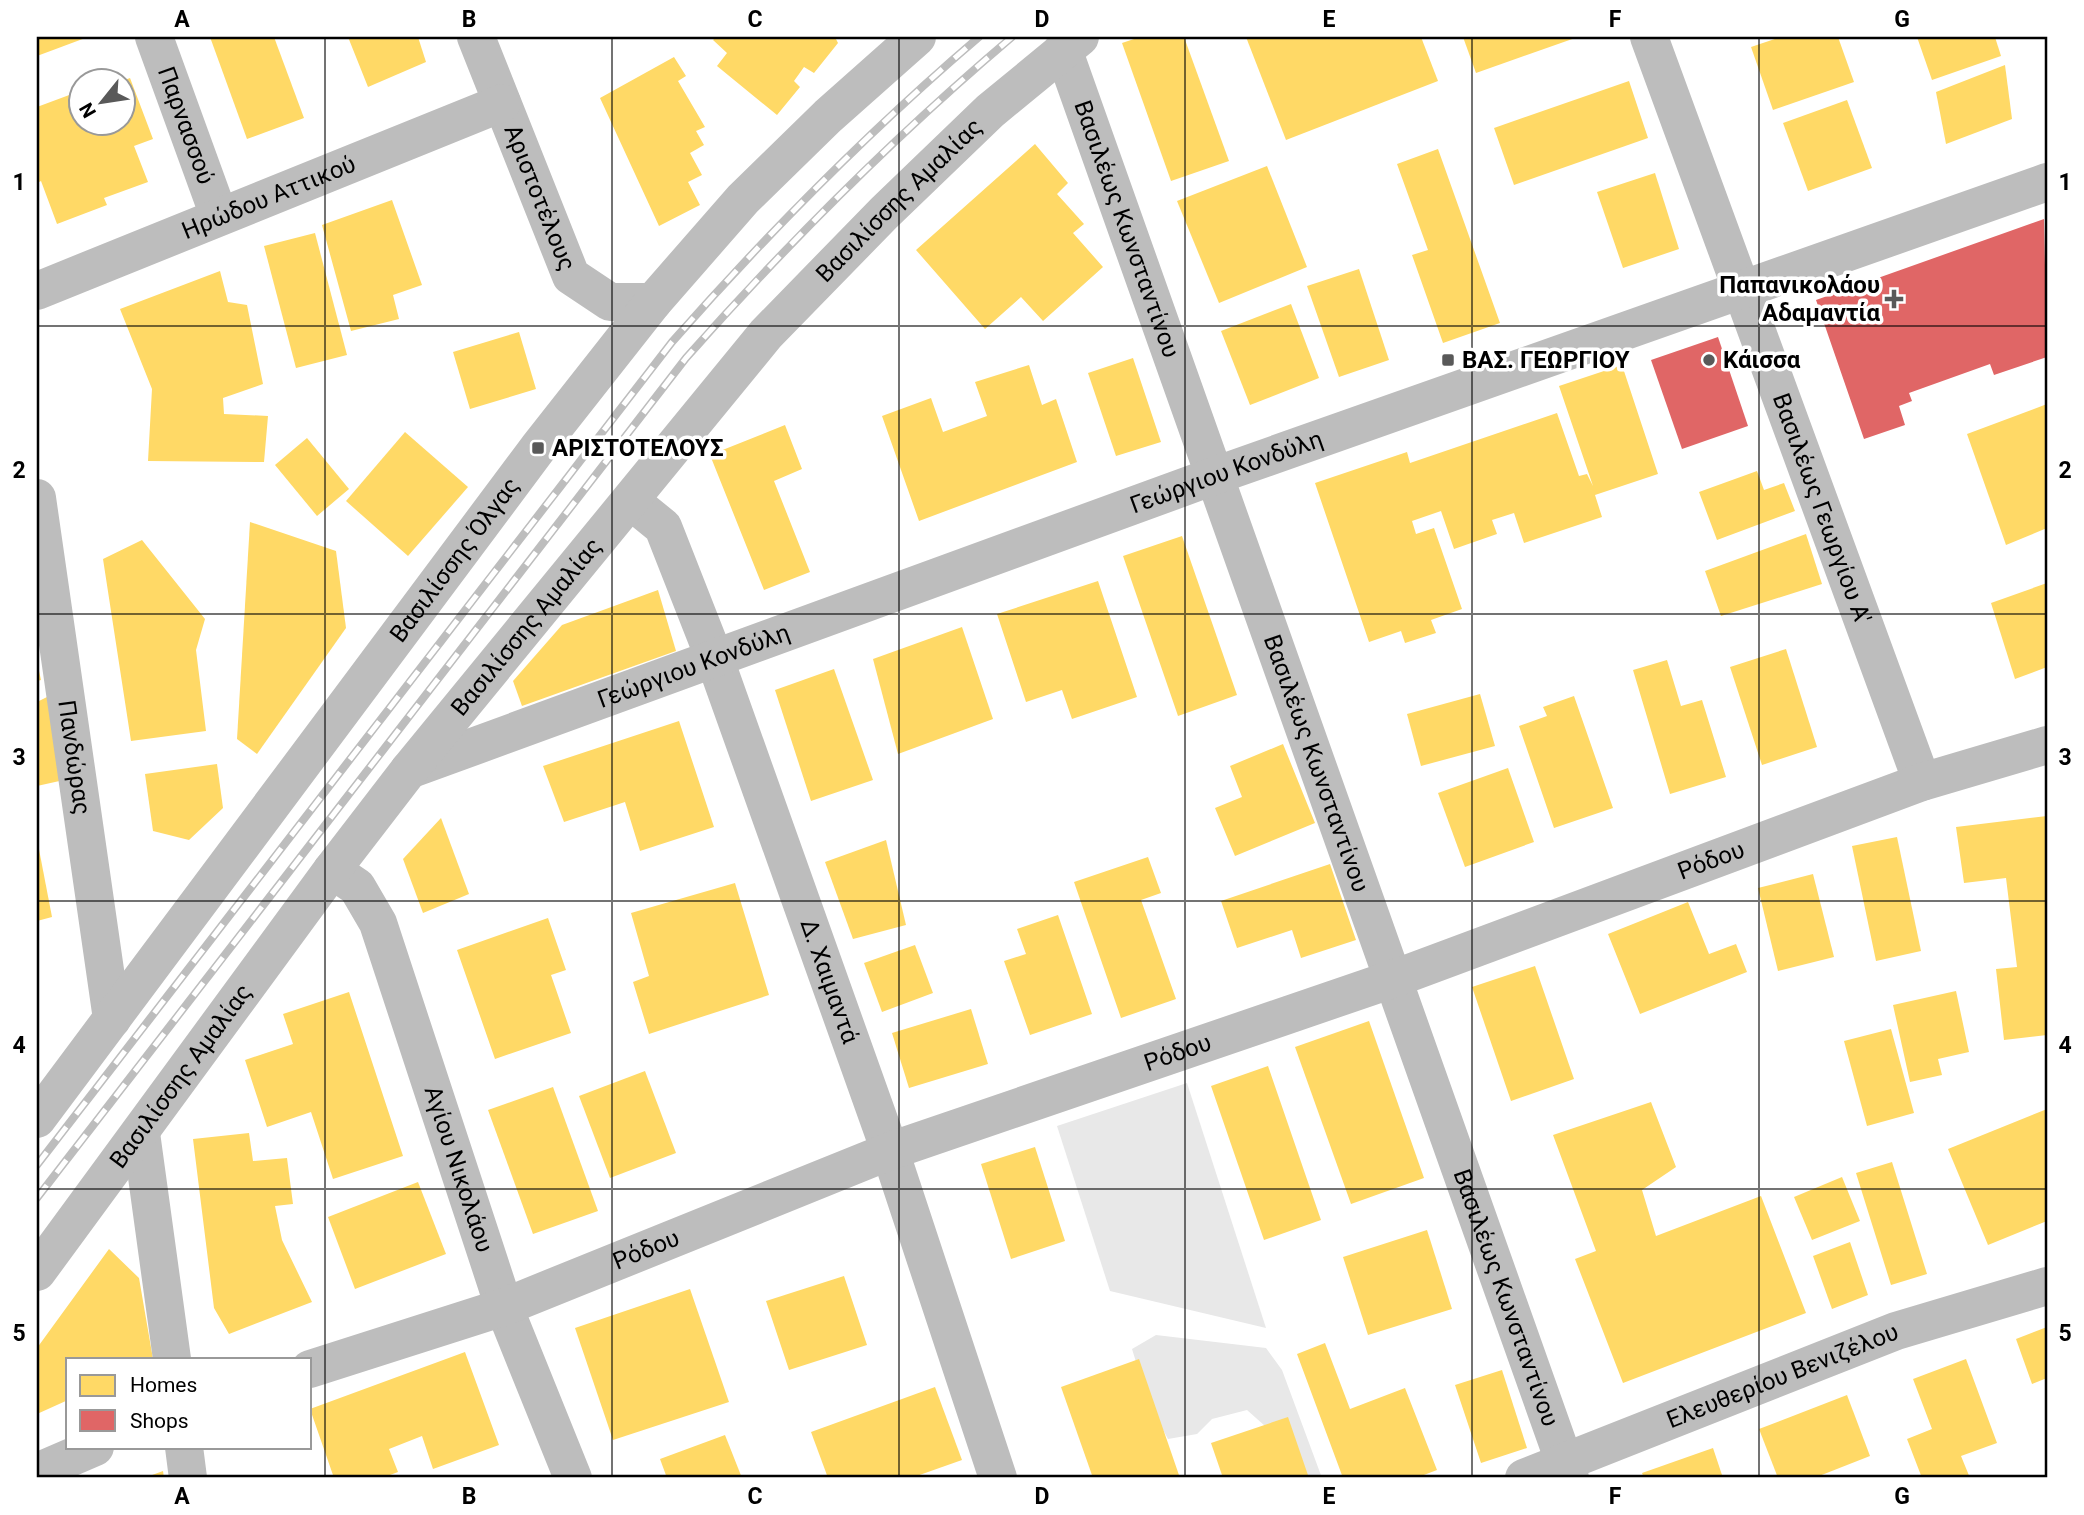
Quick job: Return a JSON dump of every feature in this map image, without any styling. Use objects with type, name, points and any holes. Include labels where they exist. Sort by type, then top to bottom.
[{"type":"street","name":"Παρνασσού","points":[[154,37],[219,216]]},
{"type":"street","name":"Αριστοτέλους","points":[[476,37],[571,276],[610,302],[653,302]]},
{"type":"street","name":"Βασιλίσσης Όλγας","points":[[37,1119],[538,448],[653,302],[743,199],[828,116],[917,37]]},
{"type":"street","name":"Βασιλέως Γεωργίου Α'","points":[[1649,37],[1922,782]]},
{"type":"street","name":"Βασιλέως Κωνσταντίνου","points":[[1071,43],[1214,476],[1567,1471]]},
{"type":"street","name":"Βασιλίσσης Αμαλίας","points":[[37,1272],[332,870],[409,770],[766,334],[884,213],[990,111],[1071,43]]},
{"type":"street","name":"Ηρώδου Αττικού","points":[[37,291],[502,103]]},
{"type":"street","name":"Γεώργιου Κονδύλη","points":[[409,770],[1214,476],[2047,182]]},
{"type":"street","name":"Πανδώρας","points":[[37,498],[112,1019]]},
{"type":"street","name":"Δ. Χαιμαντά","points":[[631,501],[663,527],[714,657],[890,1151],[998,1478]]},
{"type":"street","name":"Ρόδου","points":[[312,1368],[504,1307],[890,1151],[1393,979],[1922,782],[2047,745]]},
{"type":"street","name":"Αγίου Νικολάου","points":[[332,870],[357,887],[378,923],[504,1307],[573,1478]]},
{"type":"street","points":[[141,1133],[172,1358]]},
{"type":"street","name":"Ελευθερίου Βενιζέλου","points":[[1524,1478],[1567,1471],[1896,1331],[2047,1286]]},
{"type":"street","points":[[37,1472],[93,1448]]},
{"type":"street","points":[[184,1448],[188,1478]]},
{"type":"shaded area","points":[[1187,1083],[1266,1328],[1110,1291],[1057,1126]]},
{"type":"shaded area","points":[[1156,1335],[1266,1348],[1282,1370],[1322,1478],[1285,1478],[1265,1426],[1247,1410],[1212,1419],[1197,1434],[1168,1439],[1149,1404],[1132,1349]]},
{"type":"building: Homes","points":[[37,37],[88,37],[37,56]]},
{"type":"building: Homes","points":[[210,37],[274,37],[304,118],[247,139]]},
{"type":"building: Homes","points":[[348,37],[418,37],[426,62],[368,87]]},
{"type":"building: Homes","points":[[716,37],[835,37],[838,43],[814,73],[804,67],[794,81],[800,87],[777,115],[717,66],[727,53],[713,40]]},
{"type":"building: Homes","points":[[1140,37],[1184,37],[1229,161],[1171,181],[1122,43]]},
{"type":"building: Homes","points":[[1246,37],[1421,37],[1438,81],[1286,140]]},
{"type":"building: Homes","points":[[1463,37],[1578,37],[1476,73]]},
{"type":"building: Homes","points":[[1781,37],[1838,37],[1854,82],[1773,110],[1751,47]]},
{"type":"building: Homes","points":[[1917,37],[1995,37],[2001,56],[1932,80]]},
{"type":"building: Homes","points":[[674,57],[686,76],[678,81],[705,127],[696,131],[704,145],[690,153],[702,175],[688,182],[700,205],[659,226],[600,98]]},
{"type":"building: Homes","points":[[2005,65],[2012,119],[1946,144],[1936,92]]},
{"type":"building: Homes","points":[[1629,81],[1648,138],[1514,185],[1494,128]]},
{"type":"building: Homes","points":[[136,94],[153,139],[134,146],[148,182],[104,198],[107,205],[57,224],[41,181],[37,183],[37,107],[66,96],[66,136],[136,136]]},
{"type":"building: Homes","points":[[1847,100],[1872,168],[1808,191],[1783,123]]},
{"type":"building: Homes","points":[[1035,144],[1068,183],[1057,194],[1084,224],[1073,233],[1103,267],[1043,321],[1021,297],[985,329],[916,250]]},
{"type":"building: Homes","points":[[1438,149],[1500,323],[1443,343],[1412,255],[1428,250],[1397,164]]},
{"type":"building: Homes","points":[[1267,166],[1307,267],[1219,303],[1177,201]]},
{"type":"building: Homes","points":[[1655,173],[1679,249],[1623,268],[1597,192]]},
{"type":"building: Homes","points":[[392,200],[422,285],[393,295],[399,319],[351,331],[322,225]]},
{"type":"building: Homes","points":[[315,233],[347,355],[296,368],[264,246]]},
{"type":"building: Homes","points":[[1359,269],[1389,360],[1339,377],[1307,286]]},
{"type":"building: Homes","points":[[220,271],[228,302],[247,305],[263,384],[223,398],[224,414],[268,416],[264,462],[148,461],[152,389],[120,309]]},
{"type":"building: Homes","points":[[1291,304],[1319,378],[1250,405],[1221,331]]},
{"type":"building: Homes","points":[[519,332],[536,389],[470,409],[453,352]]},
{"type":"building: Homes","points":[[1133,358],[1161,442],[1116,456],[1088,373]]},
{"type":"building: Homes","points":[[1029,365],[1042,405],[1056,399],[1077,462],[919,521],[882,416],[931,398],[943,432],[987,416],[975,382]]},
{"type":"building: Homes","points":[[1622,365],[1658,474],[1595,495],[1602,517],[1524,543],[1514,513],[1492,520],[1497,534],[1454,549],[1441,511],[1412,521],[1416,534],[1434,528],[1462,609],[1431,620],[1436,633],[1405,643],[1401,631],[1369,642],[1315,483],[1407,452],[1410,463],[1557,413],[1579,476],[1587,474],[1593,486],[1559,386]]},
{"type":"building: Homes","points":[[2047,404],[2047,528],[2006,545],[1967,434]]},
{"type":"building: Homes","points":[[785,425],[802,469],[774,481],[810,572],[764,590],[710,455]]},
{"type":"building: Homes","points":[[405,432],[468,487],[408,556],[346,501]]},
{"type":"building: Homes","points":[[307,438],[349,489],[317,516],[275,465]]},
{"type":"building: Homes","points":[[1757,471],[1764,490],[1784,483],[1795,511],[1717,540],[1699,492]]},
{"type":"building: Homes","points":[[250,522],[336,551],[346,628],[257,754],[237,739]]},
{"type":"building: Homes","points":[[1806,534],[1822,584],[1721,616],[1705,571]]},
{"type":"building: Homes","points":[[1182,536],[1237,695],[1178,716],[1123,556]]},
{"type":"building: Homes","points":[[142,540],[205,619],[196,650],[206,731],[131,741],[103,559]]},
{"type":"building: Homes","points":[[1098,581],[1137,697],[1072,719],[1062,690],[1026,702],[997,614]]},
{"type":"building: Homes","points":[[2047,583],[2047,667],[2015,679],[1991,603]]},
{"type":"building: Homes","points":[[658,590],[676,651],[522,706],[513,681],[562,625]]},
{"type":"building: Homes","points":[[962,627],[993,719],[898,754],[873,659]]},
{"type":"building: Homes","points":[[1786,649],[1817,747],[1762,765],[1730,667]]},
{"type":"building: Homes","points":[[1667,660],[1681,706],[1702,700],[1726,777],[1670,794],[1633,670]]},
{"type":"building: Homes","points":[[37,662],[41,680],[37,681]]},
{"type":"building: Homes","points":[[834,669],[873,780],[811,801],[775,690]]},
{"type":"building: Homes","points":[[1480,694],[1495,746],[1421,766],[1407,714]]},
{"type":"building: Homes","points":[[51,695],[64,780],[37,786],[37,702]]},
{"type":"building: Homes","points":[[1574,696],[1613,808],[1554,828],[1519,726],[1547,716],[1543,707]]},
{"type":"building: Homes","points":[[679,721],[714,827],[640,851],[625,802],[564,822],[543,766]]},
{"type":"building: Homes","points":[[1283,744],[1315,823],[1235,856],[1215,808],[1242,797],[1230,766]]},
{"type":"building: Homes","points":[[217,764],[223,808],[189,840],[153,831],[145,774]]},
{"type":"building: Homes","points":[[1508,768],[1534,842],[1465,867],[1438,793]]},
{"type":"building: Homes","points":[[2047,816],[2047,1035],[2004,1040],[1996,969],[2017,967],[2006,878],[1964,883],[1956,827]]},
{"type":"building: Homes","points":[[441,818],[469,894],[423,913],[403,859]]},
{"type":"building: Homes","points":[[1897,837],[1921,951],[1876,961],[1852,846]]},
{"type":"building: Homes","points":[[37,839],[52,917],[37,921]]},
{"type":"building: Homes","points":[[886,840],[906,925],[853,939],[825,862]]},
{"type":"building: Homes","points":[[1148,857],[1161,893],[1141,900],[1176,999],[1121,1018],[1074,882]]},
{"type":"building: Homes","points":[[1330,864],[1356,940],[1301,958],[1292,930],[1237,948],[1221,901]]},
{"type":"building: Homes","points":[[1813,874],[1834,957],[1778,971],[1758,888]]},
{"type":"building: Homes","points":[[735,883],[769,995],[649,1034],[633,982],[649,976],[631,913]]},
{"type":"building: Homes","points":[[1688,902],[1709,954],[1736,944],[1747,972],[1640,1014],[1608,934]]},
{"type":"building: Homes","points":[[1058,915],[1092,1014],[1030,1035],[1004,961],[1026,954],[1017,929]]},
{"type":"building: Homes","points":[[548,918],[566,970],[551,975],[571,1033],[495,1059],[457,950]]},
{"type":"building: Homes","points":[[915,945],[933,993],[882,1012],[864,963]]},
{"type":"building: Homes","points":[[1535,966],[1574,1079],[1511,1101],[1472,987]]},
{"type":"building: Homes","points":[[1956,991],[1969,1052],[1938,1059],[1942,1075],[1910,1082],[1893,1005]]},
{"type":"building: Homes","points":[[349,992],[403,1156],[333,1179],[311,1112],[267,1127],[245,1060],[293,1044],[283,1014]]},
{"type":"building: Homes","points":[[971,1009],[988,1064],[909,1088],[892,1033]]},
{"type":"building: Homes","points":[[1369,1021],[1424,1178],[1351,1204],[1295,1047]]},
{"type":"building: Homes","points":[[1891,1029],[1914,1113],[1867,1126],[1844,1041]]},
{"type":"building: Homes","points":[[1268,1066],[1321,1220],[1264,1240],[1211,1086]]},
{"type":"building: Homes","points":[[645,1071],[676,1153],[610,1178],[579,1096]]},
{"type":"building: Homes","points":[[553,1087],[598,1211],[533,1234],[488,1110]]},
{"type":"building: Homes","points":[[1651,1102],[1676,1167],[1642,1190],[1656,1236],[1761,1196],[1806,1313],[1623,1383],[1575,1259],[1596,1251],[1553,1135]]},
{"type":"building: Homes","points":[[2047,1109],[2047,1221],[1988,1245],[1948,1149]]},
{"type":"building: Homes","points":[[249,1133],[253,1161],[287,1158],[293,1204],[275,1206],[282,1240],[312,1302],[229,1334],[214,1308],[193,1139]]},
{"type":"building: Homes","points":[[1035,1147],[1065,1241],[1011,1259],[981,1164]]},
{"type":"building: Homes","points":[[1892,1162],[1927,1274],[1891,1285],[1856,1173]]},
{"type":"building: Homes","points":[[1842,1177],[1860,1221],[1812,1240],[1794,1197]]},
{"type":"building: Homes","points":[[418,1182],[446,1254],[355,1289],[328,1217]]},
{"type":"building: Homes","points":[[1427,1230],[1452,1309],[1368,1335],[1343,1257]]},
{"type":"building: Homes","points":[[1850,1242],[1868,1295],[1832,1309],[1813,1256]]},
{"type":"building: Homes","points":[[109,1249],[139,1278],[153,1358],[66,1358],[66,1401],[37,1414],[37,1348]]},
{"type":"building: Homes","points":[[844,1276],[867,1345],[789,1370],[766,1301]]},
{"type":"building: Homes","points":[[690,1289],[729,1402],[613,1440],[575,1328]]},
{"type":"building: Homes","points":[[2047,1327],[2047,1378],[2032,1384],[2016,1339]]},
{"type":"building: Homes","points":[[1325,1343],[1350,1409],[1405,1388],[1437,1470],[1416,1478],[1343,1478],[1297,1354]]},
{"type":"building: Homes","points":[[465,1352],[499,1445],[433,1469],[422,1436],[389,1449],[398,1472],[382,1478],[334,1478],[312,1408]]},
{"type":"building: Homes","points":[[1139,1359],[1180,1478],[1093,1478],[1061,1387]]},
{"type":"building: Homes","points":[[1966,1359],[1997,1443],[1961,1456],[1970,1478],[1922,1478],[1907,1439],[1932,1429],[1913,1379]]},
{"type":"building: Homes","points":[[1502,1370],[1527,1448],[1481,1463],[1455,1385]]},
{"type":"building: Homes","points":[[935,1387],[962,1460],[911,1478],[828,1478],[811,1432]]},
{"type":"building: Homes","points":[[1847,1395],[1870,1456],[1814,1478],[1778,1478],[1759,1429]]},
{"type":"building: Homes","points":[[1288,1417],[1309,1478],[1223,1478],[1211,1443]]},
{"type":"building: Homes","points":[[725,1435],[742,1478],[667,1478],[660,1459]]},
{"type":"building: Homes","points":[[1713,1448],[1723,1478],[1644,1478],[1642,1473]]},
{"type":"building: Homes","points":[[163,1471],[164,1478],[144,1478]]},
{"type":"building: Shops","points":[[2044,219],[2047,357],[1994,375],[1990,364],[1909,393],[1912,401],[1899,406],[1905,425],[1864,439],[1816,300]]},
{"type":"building: Shops","points":[[1718,337],[1748,426],[1682,449],[1651,360]]},
{"type":"railway","points":[[37,1165],[672,342],[820,184],[898,109],[979,37]]},
{"type":"railway","points":[[37,1198],[686,358],[843,191],[1012,37]]},
{"type":"place","name":"Παπανικολάου Αδαμαντία","points":[[1894,299]]},
{"type":"place","name":"ΒΑΣ. ΓΕΩΡΓΙΟΥ","points":[[1448,360]]},
{"type":"place","name":"Κάισσα","points":[[1709,360]]},
{"type":"place","name":"ΑΡΙΣΤΟΤΕΛΟΥΣ","points":[[538,448]]}]
